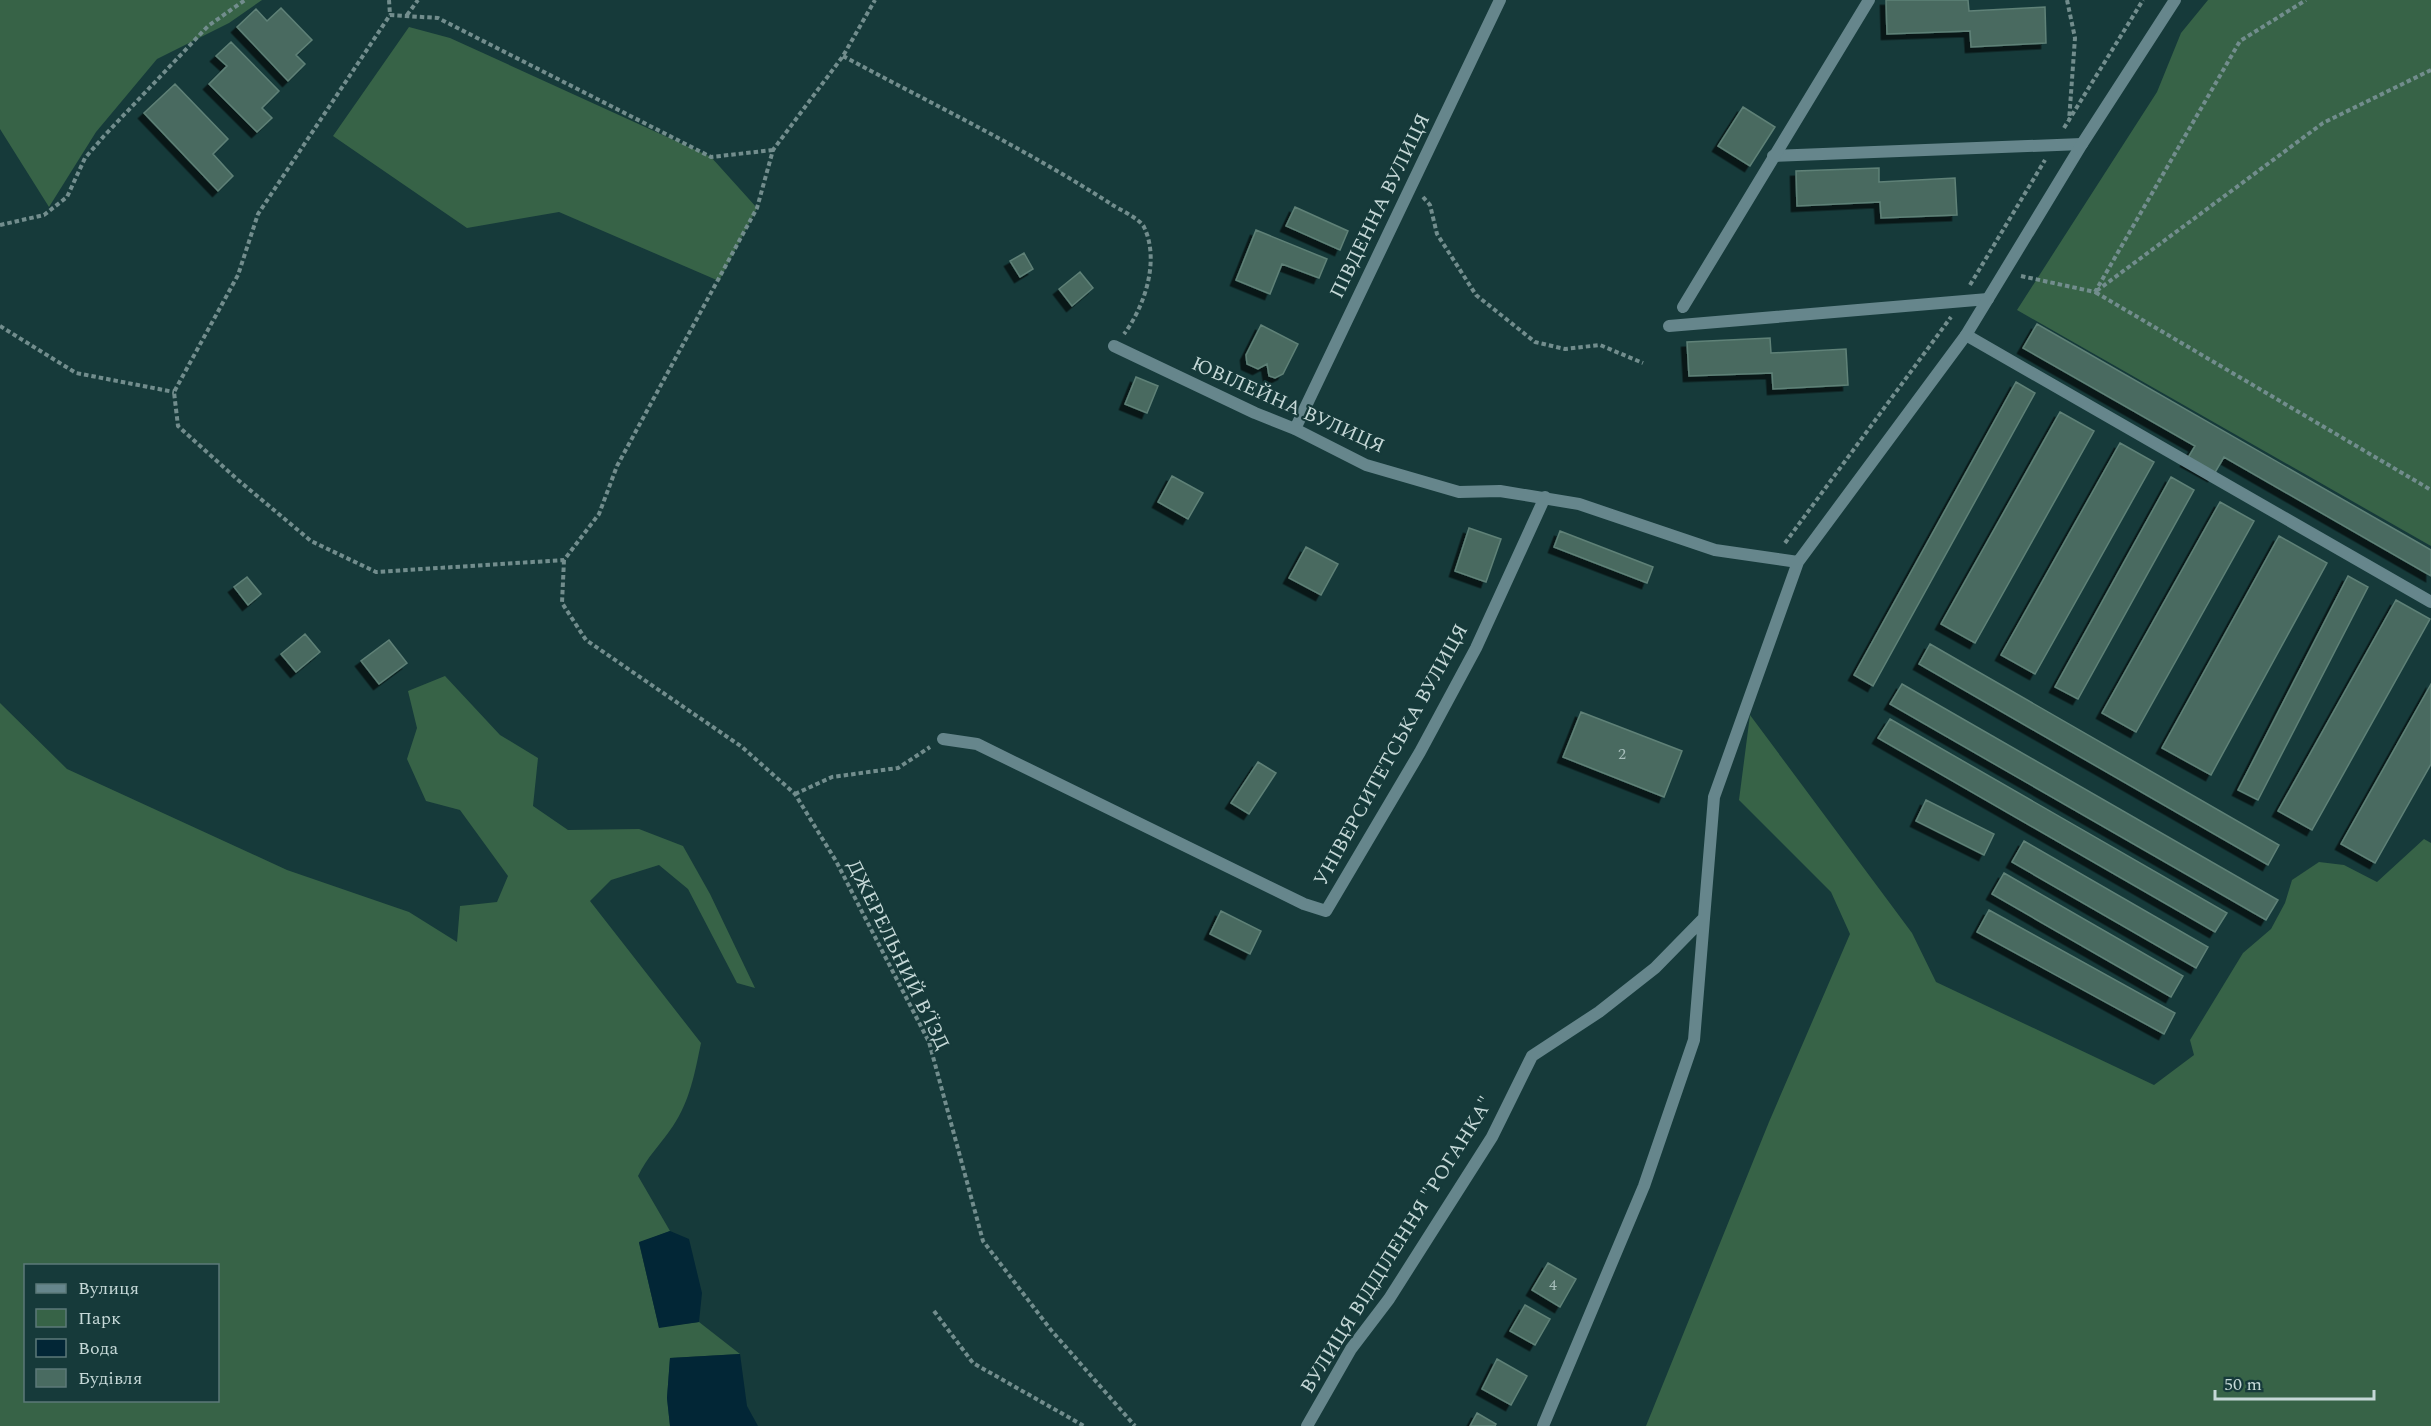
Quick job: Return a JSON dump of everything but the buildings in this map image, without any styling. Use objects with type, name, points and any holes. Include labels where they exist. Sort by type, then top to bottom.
[{"type":"street","name":"ПІВДЕННА ВУЛИЦЯ","points":[[1295,429],[1500,0]]},
{"type":"street","points":[[1683,307],[1869,0]]},
{"type":"street","points":[[1543,1426],[1644,1186],[1694,1040],[1714,797],[1798,562],[1966,335],[2082,144],[2175,0]]},
{"type":"street","points":[[1773,156],[2082,144]]},
{"type":"street","points":[[1669,326],[1988,299]]},
{"type":"street","points":[[1966,335],[2431,602]]},
{"type":"street","name":"ЮВІЛЕЙНА ВУЛИЦЯ","points":[[1114,346],[1254,413],[1295,429],[1366,465],[1459,492],[1500,491],[1579,504],[1715,550],[1798,562]]},
{"type":"street","name":"УНІВЕРСИТЕТСЬКА ВУЛИЦЯ","points":[[943,739],[977,744],[1304,904],[1326,910],[1420,752],[1476,648],[1545,497]]},
{"type":"street","name":"ВУЛИЦЯ ВІДДІЛЕННЯ \"РОГАНКА\"","points":[[1307,1426],[1352,1349],[1389,1299],[1492,1137],[1532,1056],[1599,1012],[1655,969],[1704,918]]},
{"type":"path","points":[[0,225],[44,215],[67,197],[85,158],[104,136],[208,26],[245,0]]},
{"type":"path","points":[[389,0],[390,15],[258,214],[238,275],[174,392],[178,426],[238,480],[311,542],[376,572],[564,560],[599,514],[617,466],[758,208],[773,150],[843,56],[875,0]]},
{"type":"path","points":[[406,15],[418,0]]},
{"type":"path","points":[[2067,0],[2075,38],[2068,122]]},
{"type":"path","points":[[2096,292],[2240,41],[2306,0]]},
{"type":"path","points":[[390,15],[438,18],[711,157],[773,150]]},
{"type":"path","points":[[843,56],[1059,172],[1143,224],[1151,246],[1147,289],[1131,324],[1114,346]]},
{"type":"path","points":[[2096,292],[2323,123],[2431,70]]},
{"type":"path","points":[[1413,185],[1430,205],[1437,234],[1476,296],[1534,342],[1565,349],[1600,345],[1644,363]]},
{"type":"path","points":[[2004,273],[2096,292],[2431,490]]},
{"type":"path","points":[[0,326],[76,373],[174,392]]},
{"type":"path","name":"ДЖЕРЕЛЬНИЙ В’ЇЗД","points":[[564,560],[562,603],[586,640],[742,747],[795,794],[836,861],[928,1042],[983,1241],[1051,1330],[1135,1426]]},
{"type":"path","points":[[795,794],[832,777],[898,768],[943,739]]},
{"type":"path","points":[[934,1311],[973,1363],[1084,1426]]},
{"type":"green space","points":[[0,0],[262,0],[229,23],[157,59],[96,132],[49,207],[0,129]]},
{"type":"green space","points":[[2208,0],[2431,0],[2431,546],[2017,310],[2157,92],[2181,33]]},
{"type":"green space","points":[[409,27],[450,38],[711,157],[757,208],[719,281],[559,212],[467,228],[333,136]]},
{"type":"green space","points":[[445,676],[500,735],[538,758],[533,806],[568,830],[639,829],[683,846],[710,894],[755,988],[737,983],[688,889],[659,865],[611,880],[590,901],[701,1043],[684,1107],[638,1176],[670,1231],[639,1243],[659,1327],[699,1322],[740,1354],[670,1358],[667,1398],[670,1426],[0,1426],[0,703],[67,769],[287,870],[409,912],[457,942],[460,906],[497,902],[508,876],[460,810],[426,801],[407,759],[417,728],[408,691]]},
{"type":"green space","points":[[1750,715],[1912,933],[1936,982],[2154,1085],[2194,1055],[2190,1040],[2243,953],[2271,929],[2285,903],[2292,880],[2319,862],[2344,865],[2377,882],[2424,839],[2431,843],[2431,1426],[1646,1426],[1769,1122],[1850,934],[1831,892],[1739,800]]},
{"type":"water","points":[[670,1231],[689,1239],[702,1293],[699,1322],[659,1328],[639,1242]]},
{"type":"water","points":[[740,1354],[747,1406],[758,1426],[670,1426],[667,1398],[670,1358]]}]
